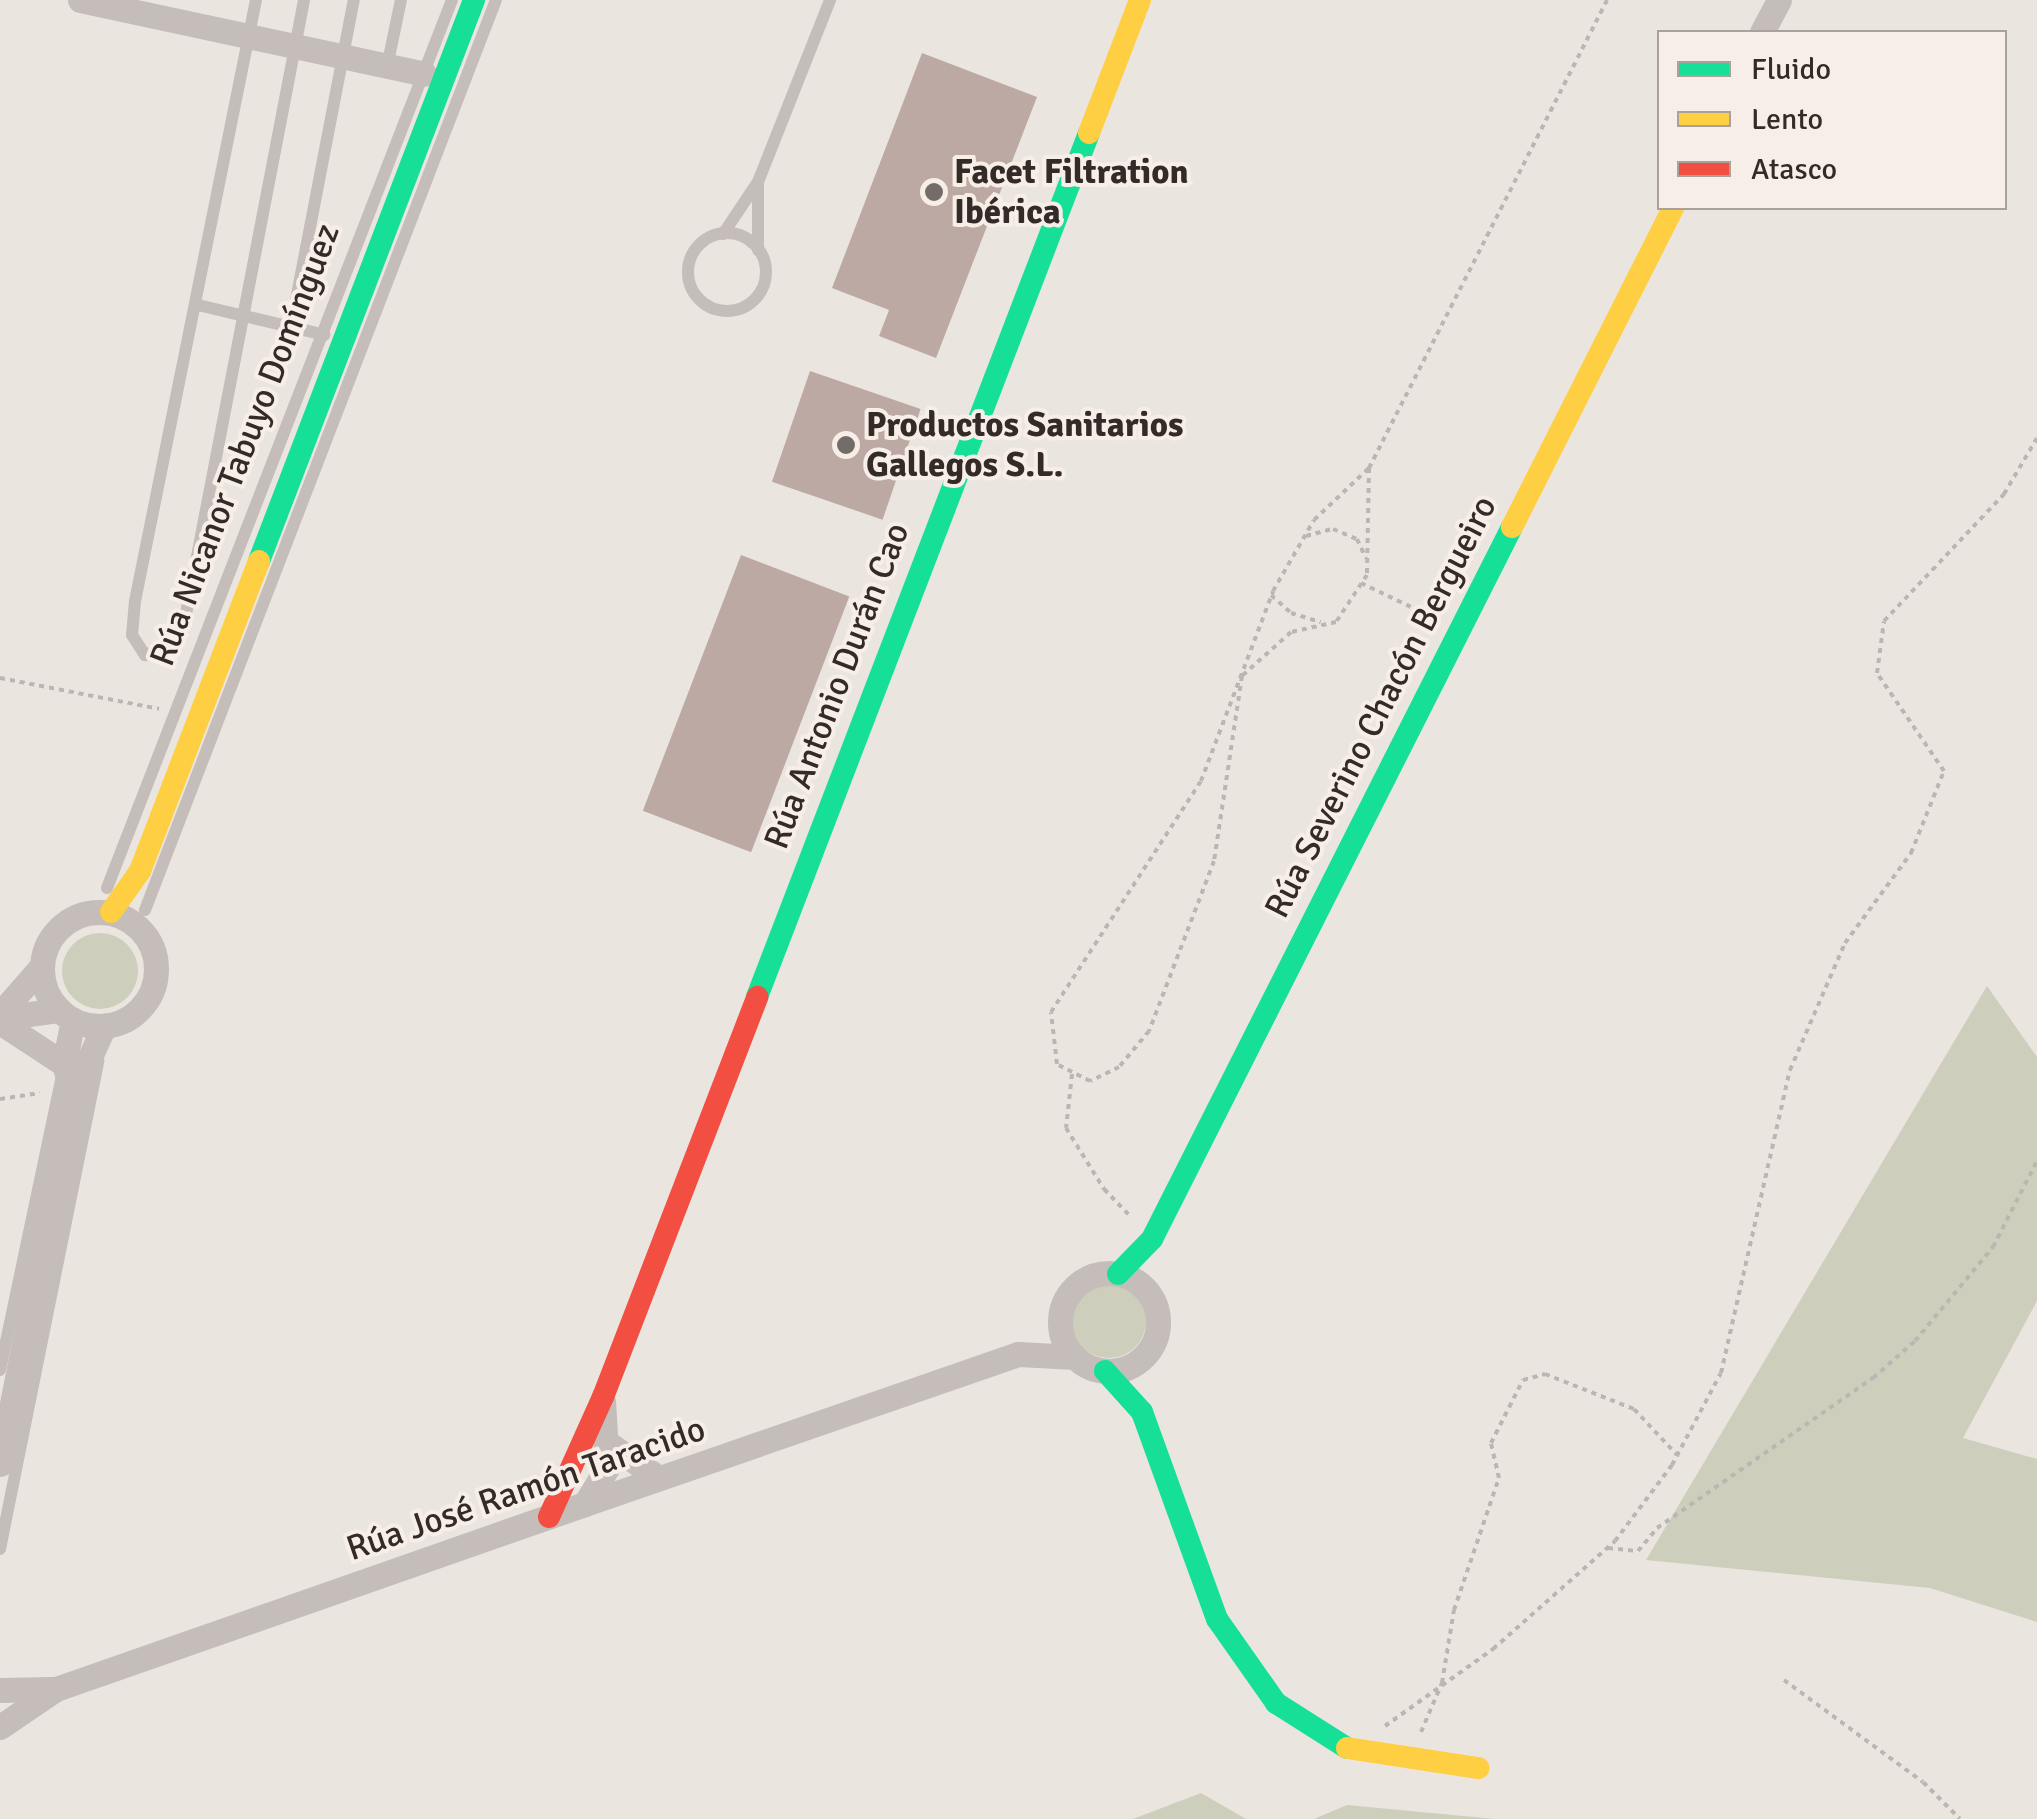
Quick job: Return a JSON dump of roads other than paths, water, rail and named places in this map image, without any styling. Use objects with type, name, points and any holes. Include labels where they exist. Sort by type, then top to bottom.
[{"type":"street","points":[[80,0],[343,52],[424,74]]},
{"type":"street","name":"Rúa Nicanor Tabuyo Domínguez","points":[[102,912],[140,870],[474,0]]},
{"type":"street","name":"Rúa Antonio Durán Cao","points":[[585,1504],[603,1397],[1140,0]]},
{"type":"street","points":[[1763,30],[1779,0]]},
{"type":"street","name":"Rúa Severino Chacón Bergueiro","points":[[1118,1274],[1152,1238],[1672,210]]},
{"type":"street","name":"Rúa Nicanor Tabuyo Domínguez","points":[[140,870],[149,940]]},
{"type":"street","points":[[0,1018],[42,966],[52,935],[102,912],[149,940],[157,972],[146,1002],[103,1035],[66,1094]]},
{"type":"street","points":[[0,1464],[66,1094],[66,1015],[42,966]]},
{"type":"street","points":[[0,1018],[66,1015],[103,1035]]},
{"type":"street","points":[[0,1018],[64,1064]]},
{"type":"street","name":"Rúa Severino Chacón Bergueiro","points":[[1149,1293],[1152,1238]]},
{"type":"street","points":[[1105,1371],[1140,1360],[1157,1336],[1149,1293],[1118,1274],[1102,1274],[1074,1288],[1060,1317],[1074,1357],[1105,1371],[1142,1412]]},
{"type":"street","name":"Rúa José Ramón Taracido","points":[[1018,1354],[1060,1317]]},
{"type":"street","name":"Rúa José Ramón Taracido","points":[[0,1727],[56,1689],[1018,1354],[1074,1357]]},
{"type":"street","points":[[1140,1360],[1142,1412],[1217,1619],[1242,1660],[1276,1703],[1357,1754],[1413,1764],[1478,1768]]},
{"type":"street","points":[[549,1517],[596,1443],[659,1478]]},
{"type":"street","name":"Rúa José Ramón Taracido","points":[[0,1690],[56,1689]]},
{"type":"lane","points":[[256,0],[198,306],[135,601],[132,635],[145,654],[172,646],[184,624],[304,0]]},
{"type":"lane","points":[[291,326],[354,0]]},
{"type":"lane","points":[[388,62],[401,0]]},
{"type":"lane","name":"Rúa Nicanor Tabuyo Domínguez","points":[[102,912],[452,0]]},
{"type":"lane","name":"Rúa Nicanor Tabuyo Domínguez","points":[[145,910],[496,0]]},
{"type":"lane","points":[[723,234],[758,182],[830,0]]},
{"type":"lane","points":[[758,182],[758,250],[766,274],[756,298],[737,310],[707,306],[694,294],[689,262],[704,241],[723,234],[746,238],[758,250]]},
{"type":"lane","points":[[198,306],[325,334]]},
{"type":"lane","points":[[0,1548],[103,1035]]},
{"type":"lane","points":[[0,1370],[66,1094]]},
{"type":"place","name":"Facet Filtration Ibérica","points":[[934,192]]},
{"type":"place","name":"Productos Sanitarios Gallegos S.L.","points":[[846,445]]}]
